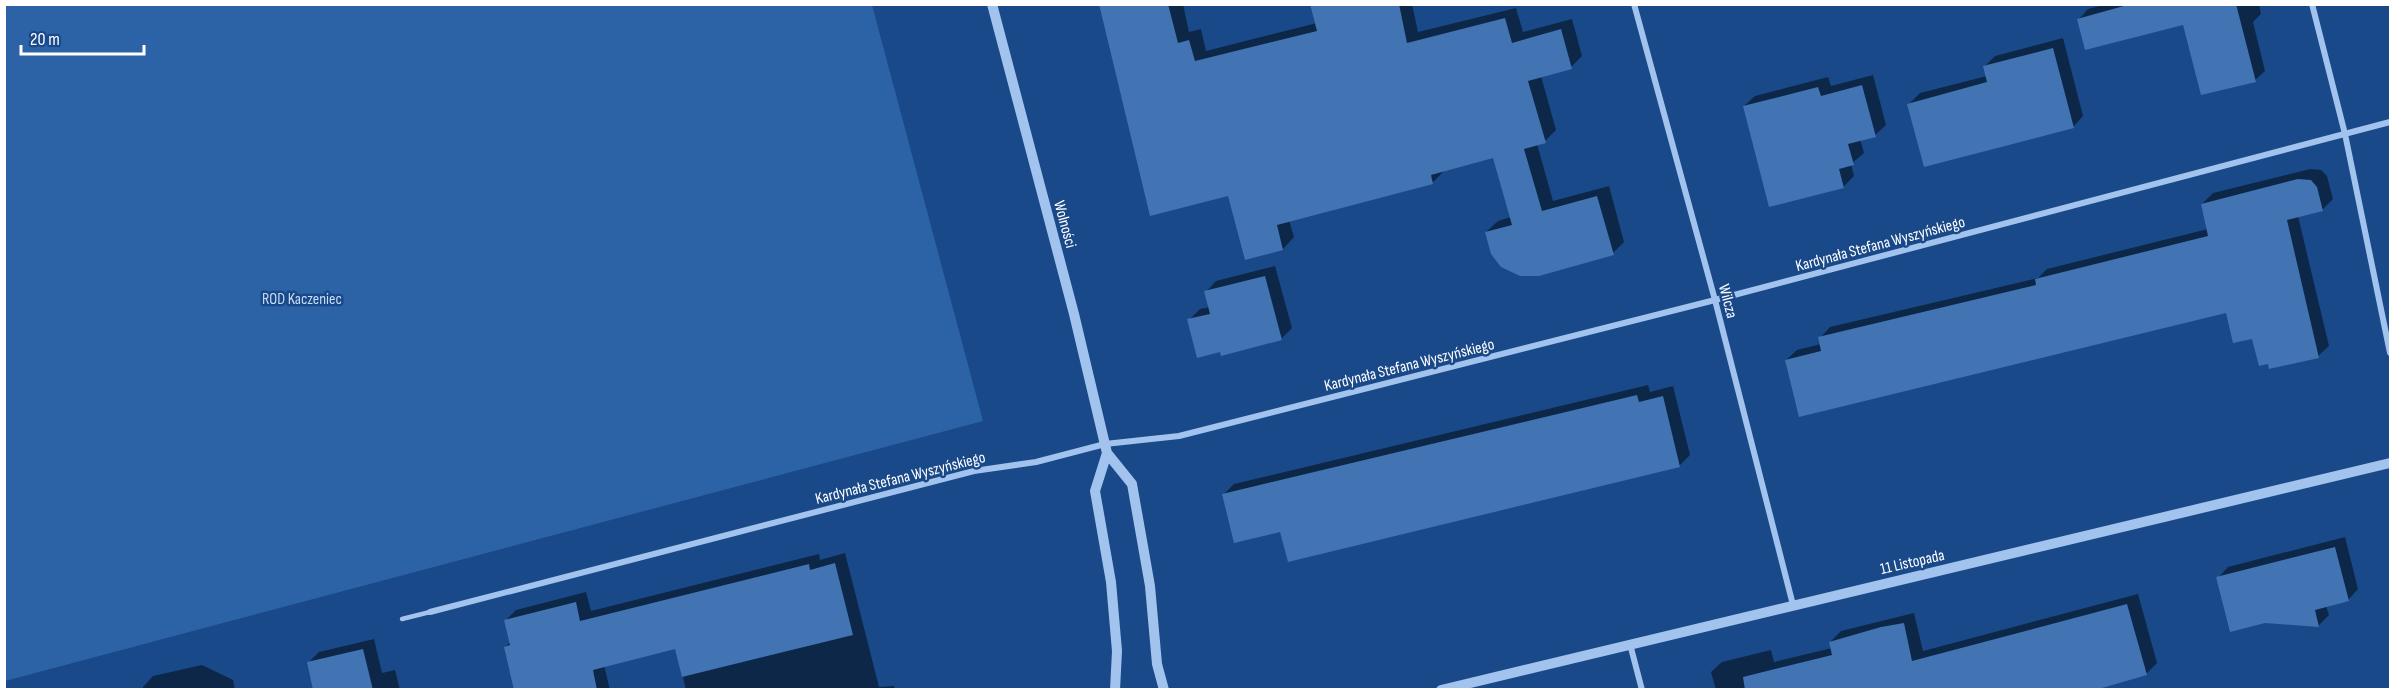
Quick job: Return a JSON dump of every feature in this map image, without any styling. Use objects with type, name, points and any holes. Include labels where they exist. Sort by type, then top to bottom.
[{"type":"street","name":"Wolności","points":[[992,4],[1074,314],[1106,448],[1132,484],[1150,586],[1156,656],[1164,690]]},
{"type":"street","name":"Wilcza","points":[[1634,4],[1715,300],[1793,605]]},
{"type":"street","points":[[2312,4],[2345,134],[2391,353]]},
{"type":"street","name":"Kardynała Stefana Wyszyńskiego","points":[[430,612],[974,471],[1179,436],[1715,300],[2391,122]]},
{"type":"street","points":[[1106,448],[1095,490],[1111,582],[1117,651],[1115,690]]},
{"type":"street","name":"11 Listopada","points":[[1441,690],[2391,463]]},
{"type":"street","points":[[1630,644],[1642,690]]},
{"type":"lane","points":[[402,619],[430,612]]},
{"type":"green space","name":"ROD Kaczeniec","points":[[5,4],[872,5],[983,421],[5,681]]},
{"type":"building","points":[[1099,4],[1168,4],[1178,43],[1189,40],[1195,61],[1317,31],[1310,4],[1399,4],[1407,43],[1505,18],[1512,43],[1561,29],[1572,69],[1528,81],[1546,143],[1524,149],[1542,211],[1597,196],[1614,255],[1539,276],[1520,276],[1501,267],[1491,254],[1485,232],[1512,225],[1493,158],[1431,175],[1433,184],[1277,225],[1283,250],[1245,260],[1228,196],[1150,216]]},
{"type":"building","points":[[2131,4],[2236,4],[2256,82],[2201,95],[2183,25],[2085,50],[2077,19]]},
{"type":"building","points":[[2053,48],[2074,128],[1924,167],[1907,104],[1987,82],[1983,66]]},
{"type":"building","points":[[1862,85],[1876,137],[1848,144],[1854,165],[1839,169],[1844,188],[1769,207],[1743,106],[1818,87],[1821,96]]},
{"type":"building","points":[[2298,179],[2311,180],[2317,187],[2323,211],[2287,220],[2319,358],[2269,369],[2268,364],[2259,366],[2252,339],[2233,343],[2226,313],[1799,417],[1785,360],[1821,351],[1818,337],[2036,285],[2035,279],[2208,236],[2201,204]]},
{"type":"building","points":[[1265,276],[1282,340],[1221,356],[1220,352],[1197,358],[1187,319],[1210,314],[1204,291]]},
{"type":"building","points":[[1637,395],[1639,402],[1663,396],[1680,467],[1288,562],[1280,532],[1234,543],[1222,494]]},
{"type":"building","points":[[2335,547],[2349,601],[2315,610],[2319,627],[2265,623],[2230,632],[2216,577]]},
{"type":"building","points":[[835,563],[853,635],[682,677],[675,649],[593,670],[597,690],[514,690],[504,647],[510,645],[504,620],[576,602],[580,621],[809,564],[810,570]]},
{"type":"building","points":[[2127,604],[2147,675],[2095,690],[1745,690],[1743,677],[1832,655],[1829,642],[1881,627],[1904,623],[1912,661]]},
{"type":"building","points":[[363,649],[373,690],[313,690],[307,662]]}]
